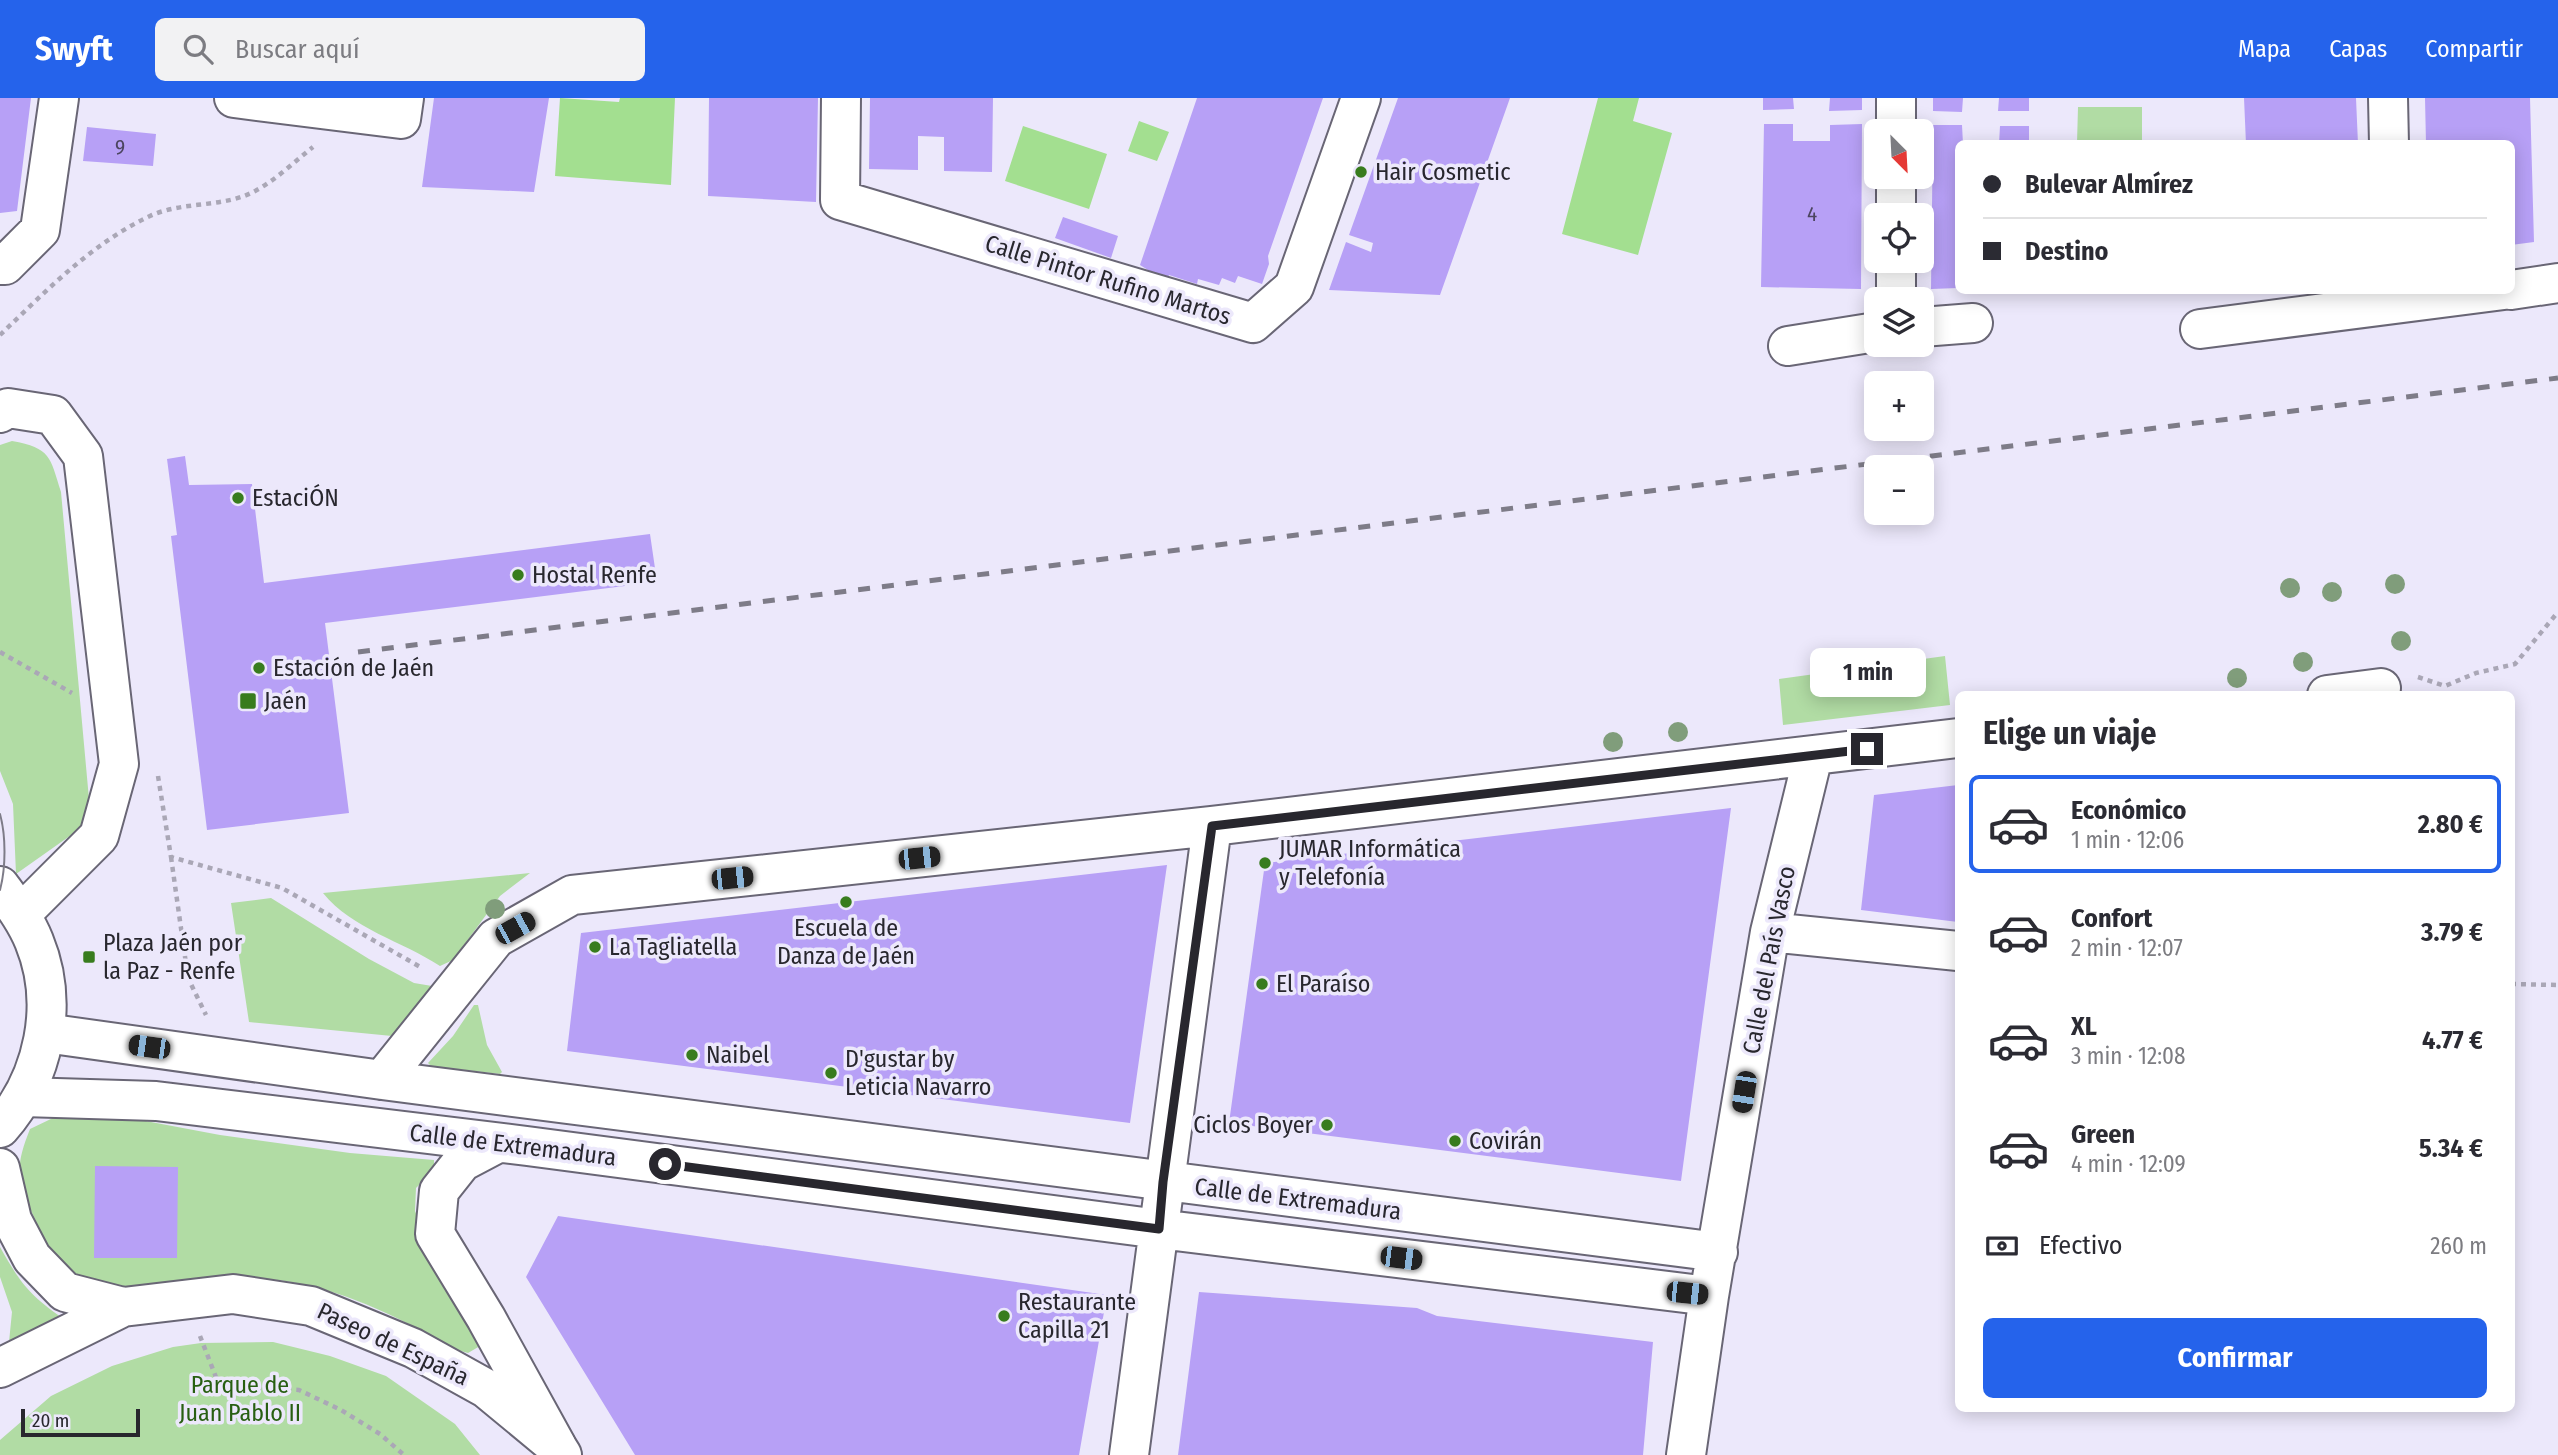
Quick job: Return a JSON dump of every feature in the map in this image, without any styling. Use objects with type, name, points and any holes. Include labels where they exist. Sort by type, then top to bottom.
[{"type":"main road","points":[[0,265],[5,265],[40,230],[59,98]]},
{"type":"main road","points":[[234,98],[345,112],[403,108]]},
{"type":"main road","name":"Calle Pintor Rufino Martos","points":[[841,98],[840,200],[1253,323],[1294,287],[1361,98]]},
{"type":"main road","points":[[1896,98],[1896,119]]},
{"type":"main road","points":[[2388,98],[2389,140]]},
{"type":"main road","points":[[2515,289],[2558,283]]},
{"type":"main road","points":[[2200,329],[2393,298],[2448,294]]},
{"type":"main road","points":[[1934,326],[1973,323]]},
{"type":"main road","points":[[1788,346],[1864,334]]},
{"type":"main road","points":[[0,413],[8,408],[53,415],[83,456],[119,764],[99,836],[10,900],[34,941],[43,971],[47,1002],[45,1033],[37,1066],[23,1097],[0,1129]]},
{"type":"main road","points":[[2357,691],[2381,688]]},
{"type":"main road","points":[[382,1080],[496,938],[572,895],[1212,826],[1955,738]]},
{"type":"main road","name":"Calle del País Vasco","points":[[1686,1455],[1709,1296],[1770,932],[1813,756]]},
{"type":"main road","points":[[1129,1455],[1212,826]]},
{"type":"main road","points":[[1770,932],[1955,951]]},
{"type":"main road","name":"Calle de Extremadura","points":[[45,1033],[382,1080],[1718,1252]]},
{"type":"main road","name":"Calle de Extremadura","points":[[23,1097],[156,1101],[1709,1296]]},
{"type":"main road","name":"Paseo de España","points":[[498,1143],[462,1162],[439,1191],[435,1234],[486,1318],[560,1451]]},
{"type":"main road","name":"Paseo de España","points":[[0,1168],[12,1220],[32,1258],[65,1292],[123,1307]]},
{"type":"main road","name":"Paseo de España","points":[[0,1368],[123,1307],[233,1294],[311,1306],[414,1348],[487,1389],[560,1451]]},
{"type":"path","points":[[0,335],[51,286],[112,238],[152,215],[204,202],[228,200],[253,192],[315,146],[345,112]]},
{"type":"path","points":[[2381,688],[2418,677],[2445,686],[2476,673],[2515,664],[2558,612]]},
{"type":"path","points":[[0,652],[82,699]]},
{"type":"path","points":[[158,775],[188,978],[209,1019]]},
{"type":"path","points":[[171,857],[282,888],[423,968]]},
{"type":"path","points":[[2515,984],[2558,985]]},
{"type":"path","points":[[199,1328],[201,1343],[219,1385],[299,1390],[341,1410],[380,1434],[404,1455]]},
{"type":"green space","points":[[2078,107],[2142,107],[2142,140],[2077,140]]},
{"type":"green space","points":[[12,441],[35,447],[47,456],[61,492],[91,821],[16,874],[13,804],[0,771],[0,445]]},
{"type":"green space","points":[[1945,656],[1950,705],[1783,725],[1779,679]]},
{"type":"green space","points":[[530,873],[500,896],[453,960],[440,966],[348,916],[323,893]]},
{"type":"green space","points":[[271,898],[369,959],[414,983],[432,986],[392,1036],[249,1022],[231,903]]},
{"type":"green space","points":[[474,1005],[478,1005],[487,1045],[502,1072],[500,1074],[431,1066],[428,1063],[453,1036]]},
{"type":"green space","points":[[55,1117],[135,1119],[220,1135],[350,1153],[434,1160],[434,1170],[416,1188],[415,1211],[426,1240],[480,1346],[468,1353],[457,1350],[356,1300],[291,1282],[249,1278],[128,1286],[104,1284],[84,1278],[67,1268],[52,1251],[38,1226],[21,1184],[20,1165],[30,1129]]},
{"type":"green space","points":[[0,1247],[25,1286],[61,1317],[9,1342],[12,1312],[0,1277]]},
{"type":"green space","name":"Parque de Juan Pablo II","points":[[273,1342],[330,1356],[386,1376],[455,1424],[480,1455],[0,1455],[0,1440],[51,1396],[112,1366],[173,1347],[201,1343]]},
{"type":"shaded area","points":[[560,98],[619,102],[620,98],[675,98],[671,185],[555,176]]},
{"type":"shaded area","points":[[1598,98],[1639,98],[1633,121],[1672,133],[1638,255],[1562,234]]},
{"type":"shaded area","points":[[1139,121],[1169,132],[1157,161],[1128,151]]},
{"type":"shaded area","points":[[1023,126],[1107,154],[1089,209],[1005,181]]},
{"type":"building","points":[[0,98],[31,98],[17,211],[0,213]]},
{"type":"building","points":[[434,98],[549,98],[534,192],[422,187]]},
{"type":"building","points":[[709,98],[818,98],[816,202],[708,196]]},
{"type":"building","points":[[870,98],[993,98],[992,172],[944,171],[944,137],[918,136],[918,170],[869,169]]},
{"type":"building","points":[[1197,98],[1323,98],[1268,256],[1269,264],[1262,284],[1238,276],[1235,283],[1222,278],[1219,285],[1198,279],[1197,284],[1169,275],[1167,282],[1140,265]]},
{"type":"building","points":[[1398,98],[1510,98],[1440,295],[1329,290],[1346,242],[1371,252],[1373,243],[1349,235]]},
{"type":"building","points":[[1763,98],[1793,98],[1794,109],[1763,110]]},
{"type":"building","points":[[1830,98],[1862,98],[1862,110],[1829,111]]},
{"type":"building","points":[[1933,98],[1963,98],[1962,112],[1933,111]]},
{"type":"building","points":[[1999,98],[2029,98],[2029,111],[1998,111]]},
{"type":"building","points":[[2244,98],[2356,98],[2358,140],[2246,140]]},
{"type":"building","points":[[2425,98],[2530,98],[2534,242],[2515,244],[2515,140],[2426,140]]},
{"type":"building","points":[[1764,124],[1793,124],[1793,141],[1830,141],[1830,125],[1862,124],[1861,289],[1761,287]]},
{"type":"building","points":[[1934,125],[1962,125],[1963,140],[1955,140],[1955,288],[1931,287],[1931,273],[1934,273]]},
{"type":"building","points":[[2000,126],[2029,126],[2029,140],[1999,140]]},
{"type":"building","points":[[87,127],[156,134],[153,166],[83,161]]},
{"type":"building","points":[[1063,217],[1118,236],[1111,258],[1055,238]]},
{"type":"building","name":"Estación de Jaén","points":[[185,456],[189,485],[252,484],[264,583],[650,534],[657,582],[325,623],[349,813],[207,830],[171,536],[177,535],[167,459]]},
{"type":"building","points":[[1955,785],[1955,922],[1861,910],[1874,795]]},
{"type":"building","points":[[1731,808],[1681,1181],[1229,1123],[1265,863]]},
{"type":"building","points":[[1167,865],[1130,1123],[567,1051],[581,933]]},
{"type":"building","points":[[95,1166],[178,1167],[177,1258],[94,1258]]},
{"type":"building","points":[[558,1216],[1107,1295],[1079,1455],[635,1455],[526,1277]]},
{"type":"building","points":[[1199,1292],[1417,1308],[1437,1316],[1653,1342],[1643,1455],[1178,1455]]},
{"type":"tram line","points":[[0,814],[4,852],[0,890]]},
{"type":"railway","points":[[358,652],[2558,378]]},
{"type":"place","name":"Hair Cosmetic","points":[[1361,172]]},
{"type":"place","name":"EstaciÓN","points":[[238,498]]},
{"type":"place","name":"Hostal Renfe","points":[[518,575]]},
{"type":"place","name":"Estación de Jaén","points":[[259,668]]},
{"type":"place","name":"Jaén","points":[[248,701]]},
{"type":"place","name":"JUMAR Informática y Telefonía","points":[[1265,863]]},
{"type":"place","name":"Escuela de Danza de Jaén","points":[[846,902]]},
{"type":"place","name":"La Tagliatella","points":[[595,947]]},
{"type":"place","name":"Plaza Jaén por la Paz - Renfe","points":[[89,957]]},
{"type":"place","name":"El Paraíso","points":[[1262,984]]},
{"type":"place","name":"Naibel","points":[[692,1055]]},
{"type":"place","name":"D'gustar by Leticia Navarro","points":[[831,1073]]},
{"type":"place","name":"Ciclos Boyer","points":[[1327,1125]]},
{"type":"place","name":"Covirán","points":[[1455,1141]]},
{"type":"place","name":"Restaurante Capilla 21","points":[[1004,1316]]},
{"type":"route","points":[[665,1164],[1159,1229],[1163,1182],[1212,826],[1867,749]]}]
